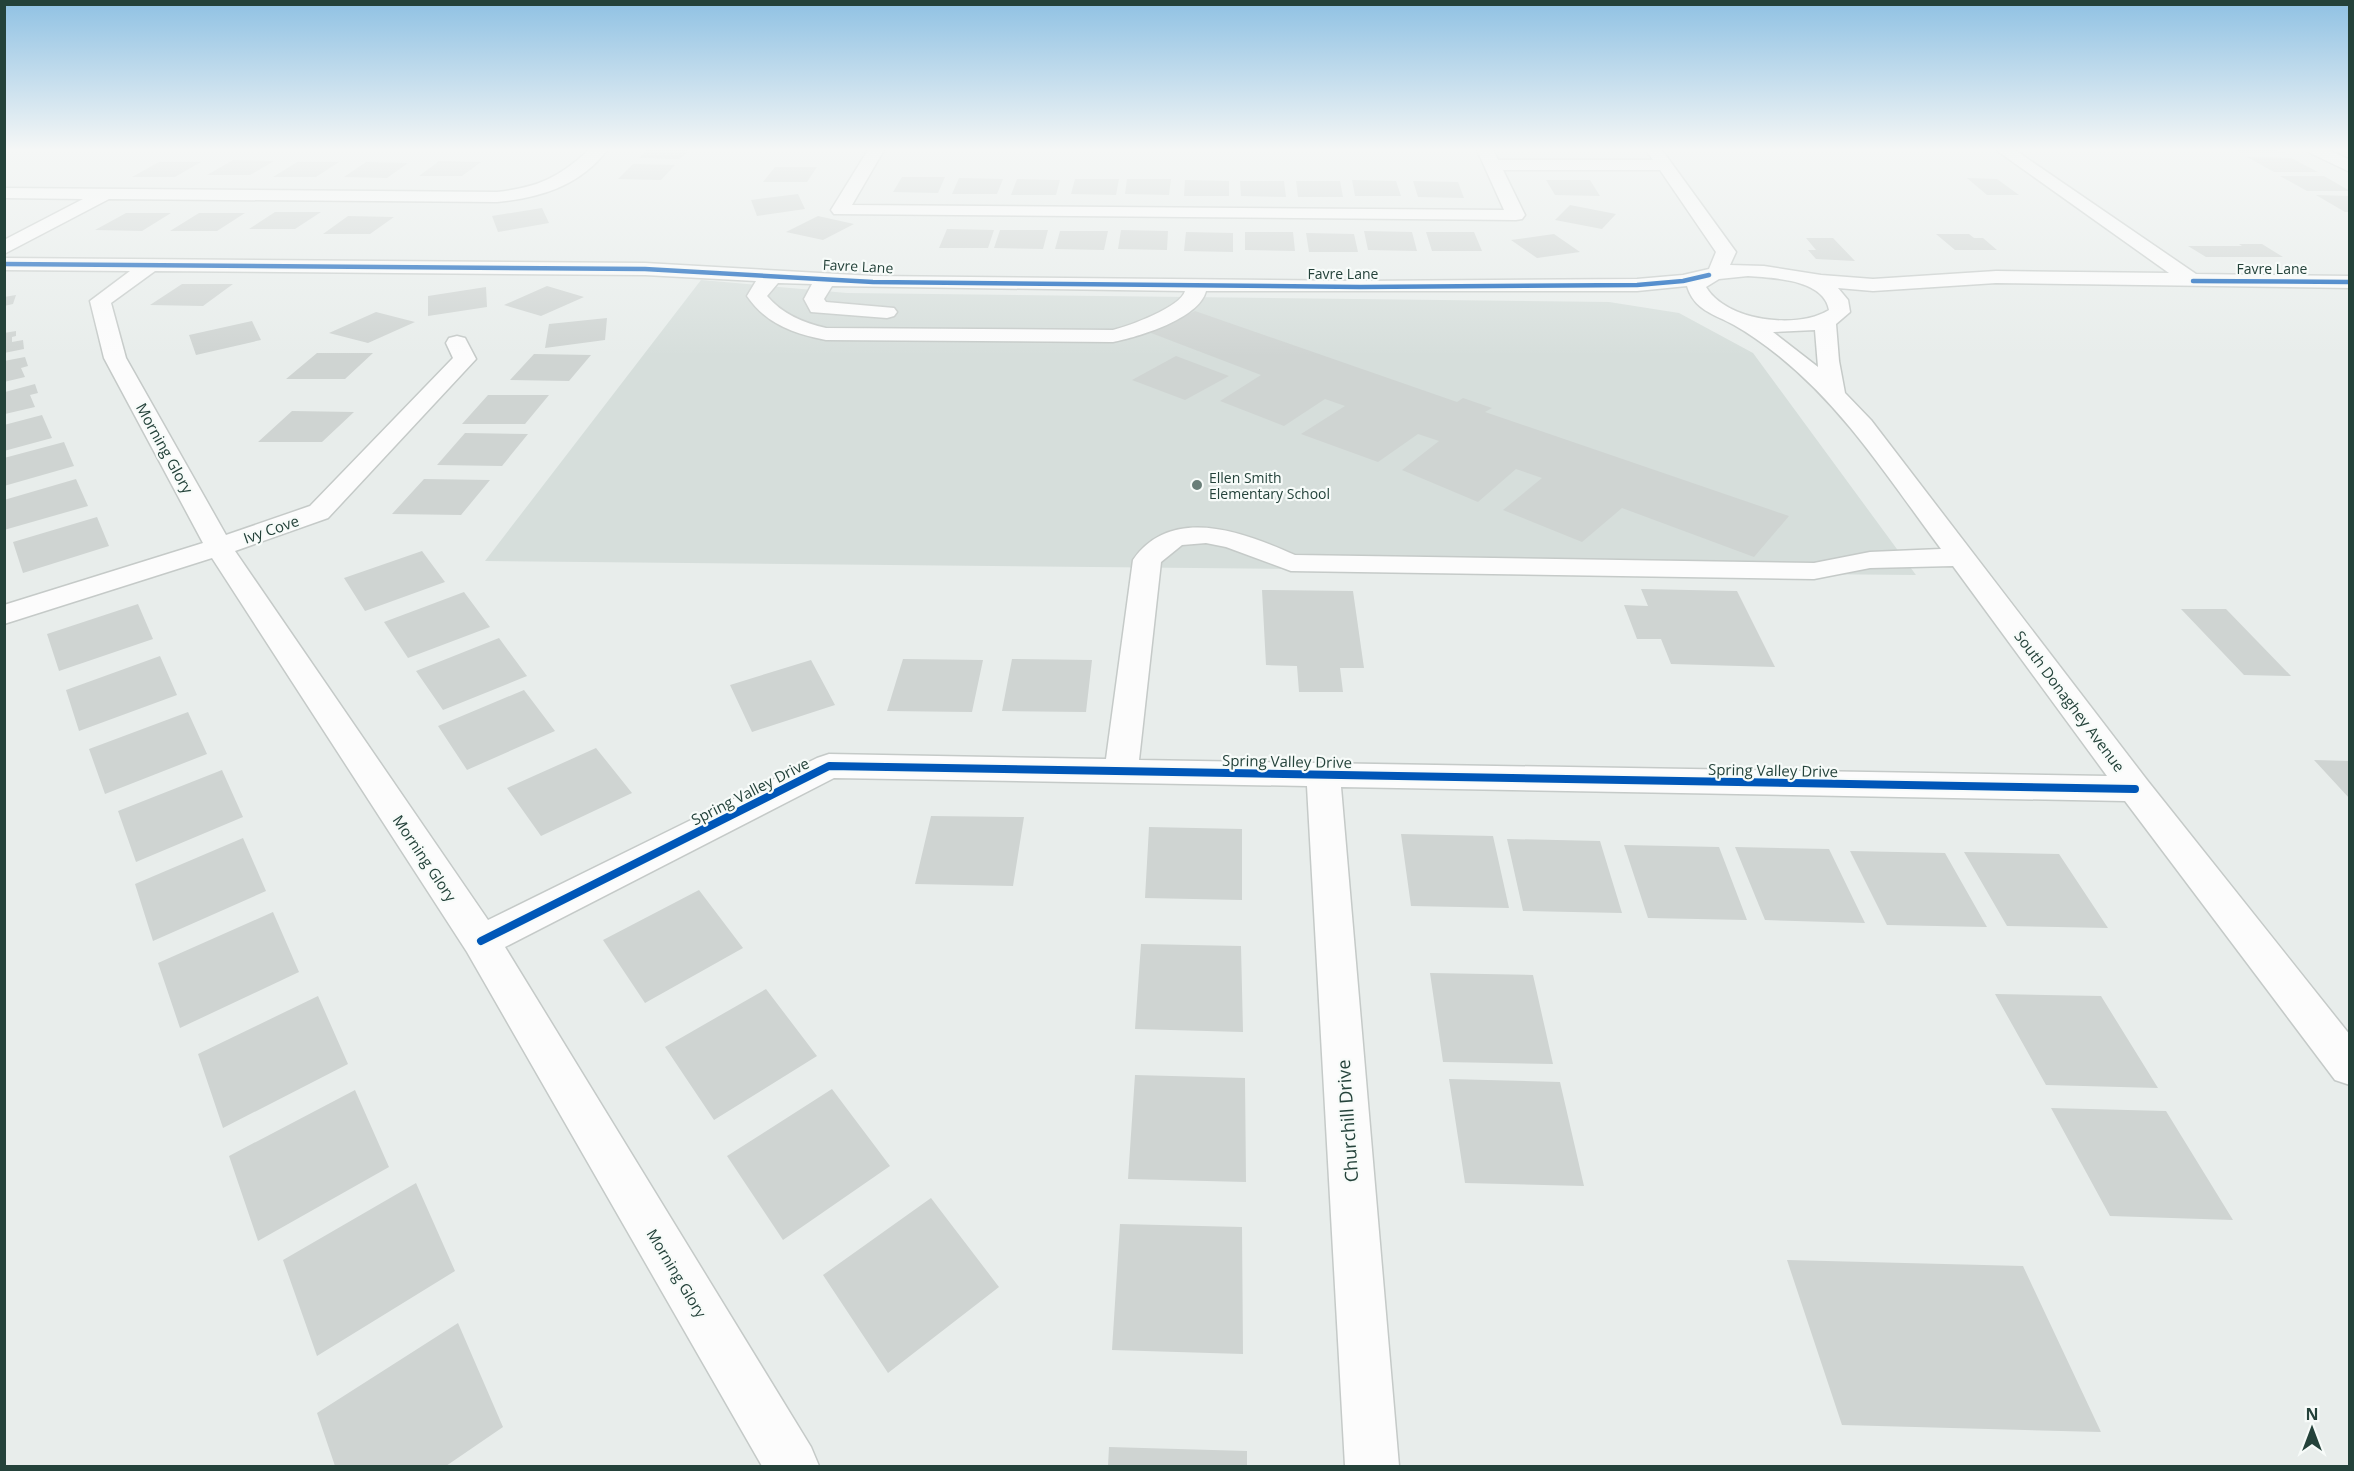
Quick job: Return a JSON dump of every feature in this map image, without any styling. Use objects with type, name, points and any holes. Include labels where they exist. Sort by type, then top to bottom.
[{"type":"street","points":[[4,248],[59,219]]},
{"type":"street","points":[[1704,219],[1726,252],[1713,274],[1700,281],[1696,287],[1698,295],[1728,315]]},
{"type":"street","points":[[2103,219],[2193,281]]},
{"type":"street","points":[[1718,237],[1789,275],[1811,282],[1836,296],[1841,304],[1832,317],[1828,361],[1834,393]]},
{"type":"street","name":"Favre Lane","points":[[4,264],[645,269],[826,278],[1015,293],[1197,285],[1581,287],[1658,284],[1748,270],[1848,284],[1900,285],[1996,277],[2349,282]]},
{"type":"street","name":"Morning Glory","points":[[151,265],[100,301],[115,358],[219,547],[481,941],[792,1467]]},
{"type":"street","points":[[774,275],[761,288],[757,296],[762,304],[796,327],[826,334],[1113,336],[1133,332],[1188,305],[1194,297],[1197,285]]},
{"type":"street","points":[[826,278],[814,299],[818,308],[907,312]]},
{"type":"street","name":"Favre Lane","points":[[1581,287],[1641,292],[1728,315],[1786,326],[1832,317],[1886,295],[1900,285]]},
{"type":"street","name":"South Donaghey Avenue","points":[[1728,315],[1765,334],[1834,393],[1862,425],[2135,789],[2349,1066]]},
{"type":"street","name":"Ivy Cove","points":[[4,615],[219,547],[319,512],[465,359],[457,343]]},
{"type":"street","points":[[1121,771],[1147,560],[1158,548],[1177,538],[1207,535],[1231,540],[1291,563],[1814,571],[1850,561],[1883,557],[1963,558]]},
{"type":"street","name":"Spring Valley Drive","points":[[481,941],[829,766],[2135,789]]},
{"type":"street","name":"Churchill Drive","points":[[1323,775],[1372,1467]]},
{"type":"shaded area","name":"Ellen Smith Elementary School","points":[[701,280],[847,293],[1609,302],[1679,313],[1753,353],[1916,575],[485,561]]},
{"type":"building","points":[[116,219],[162,219],[142,231],[95,230]]},
{"type":"building","points":[[190,219],[236,219],[217,231],[170,231]]},
{"type":"building","points":[[265,219],[311,219],[295,229],[249,229]]},
{"type":"building","points":[[344,219],[392,219],[370,234],[323,234]]},
{"type":"building","points":[[493,219],[547,219],[549,223],[498,232]]},
{"type":"building","points":[[813,219],[830,219],[854,224],[823,240],[786,232]]},
{"type":"building","points":[[1556,219],[1612,219],[1602,229],[1555,220]]},
{"type":"building","points":[[947,229],[994,230],[988,248],[939,248]]},
{"type":"building","points":[[1000,230],[1048,230],[1043,249],[994,248]]},
{"type":"building","points":[[1121,230],[1168,231],[1167,250],[1118,249]]},
{"type":"building","points":[[1060,231],[1108,231],[1104,250],[1055,249]]},
{"type":"building","points":[[1364,231],[1412,232],[1417,251],[1368,250]]},
{"type":"building","points":[[1186,232],[1233,233],[1233,252],[1184,251]]},
{"type":"building","points":[[1245,232],[1293,232],[1295,251],[1245,250]]},
{"type":"building","points":[[1426,232],[1474,232],[1482,251],[1432,251]]},
{"type":"building","points":[[1306,233],[1354,234],[1358,252],[1309,252]]},
{"type":"building","points":[[1554,234],[1580,252],[1537,258],[1511,240]]},
{"type":"building","points":[[1936,234],[1969,234],[1974,238],[1983,238],[1997,250],[1955,250]]},
{"type":"building","points":[[1806,238],[1833,238],[1855,261],[1816,259],[1808,250],[1816,250]]},
{"type":"building","points":[[2239,244],[2262,244],[2283,257],[2206,257],[2188,246],[2242,246]]},
{"type":"building","points":[[182,284],[233,284],[203,306],[150,305]]},
{"type":"building","points":[[547,286],[584,297],[541,316],[504,305]]},
{"type":"building","points":[[486,287],[487,307],[428,316],[428,296]]},
{"type":"building","points":[[16,295],[13,304],[4,306],[4,297]]},
{"type":"building","points":[[1195,311],[1457,402],[1463,398],[1492,408],[1485,412],[1789,516],[1754,557],[1622,508],[1582,542],[1503,510],[1542,478],[1516,469],[1478,502],[1402,470],[1439,441],[1418,434],[1378,462],[1301,434],[1345,406],[1325,399],[1284,426],[1220,401],[1261,375],[1151,333]]},
{"type":"building","points":[[376,312],[415,322],[368,343],[329,333]]},
{"type":"building","points":[[607,318],[605,340],[545,348],[549,324]]},
{"type":"building","points":[[252,321],[261,340],[196,355],[189,335]]},
{"type":"building","points":[[16,331],[12,342],[23,340],[24,349],[4,353],[4,333]]},
{"type":"building","points":[[317,353],[373,353],[345,379],[286,379]]},
{"type":"building","points":[[534,354],[591,355],[569,381],[510,380]]},
{"type":"building","points":[[1176,356],[1229,376],[1185,400],[1132,380]]},
{"type":"building","points":[[25,357],[28,366],[21,368],[25,377],[4,382],[4,361]]},
{"type":"building","points":[[35,384],[38,393],[30,395],[35,407],[5,414],[5,392]]},
{"type":"building","points":[[488,395],[549,395],[525,424],[462,424]]},
{"type":"building","points":[[292,411],[354,412],[322,442],[258,442]]},
{"type":"building","points":[[42,415],[52,438],[4,451],[4,425]]},
{"type":"building","points":[[465,433],[528,434],[502,466],[437,465]]},
{"type":"building","points":[[64,442],[74,466],[4,486],[4,458]]},
{"type":"building","points":[[76,479],[88,506],[4,530],[4,500]]},
{"type":"building","points":[[424,479],[490,480],[461,515],[392,514]]},
{"type":"building","points":[[97,517],[109,546],[23,573],[13,542]]},
{"type":"building","points":[[422,551],[445,582],[365,611],[344,578]]},
{"type":"building","points":[[1641,589],[1737,591],[1775,667],[1671,664],[1661,639],[1637,639],[1624,605],[1648,606]]},
{"type":"building","points":[[1262,590],[1353,591],[1364,668],[1340,668],[1343,692],[1299,692],[1297,666],[1266,665]]},
{"type":"building","points":[[464,592],[490,627],[408,658],[384,622]]},
{"type":"building","points":[[138,604],[153,639],[59,671],[47,634]]},
{"type":"building","points":[[2181,609],[2226,609],[2291,676],[2244,675]]},
{"type":"building","points":[[499,638],[527,676],[443,710],[416,671]]},
{"type":"building","points":[[160,656],[177,695],[79,731],[66,690]]},
{"type":"building","points":[[903,659],[983,660],[972,712],[887,711]]},
{"type":"building","points":[[1012,659],[1092,660],[1086,712],[1002,711]]},
{"type":"building","points":[[811,660],[835,705],[752,732],[730,685]]},
{"type":"building","points":[[524,690],[555,731],[467,770],[438,726]]},
{"type":"building","points":[[188,712],[207,754],[105,794],[89,749]]},
{"type":"building","points":[[596,748],[632,793],[541,836],[507,788]]},
{"type":"building","points":[[2314,760],[2350,761],[2350,799]]},
{"type":"building","points":[[222,770],[243,817],[136,862],[118,811]]},
{"type":"building","points":[[931,816],[1024,817],[1013,886],[915,884]]},
{"type":"building","points":[[1149,827],[1242,829],[1242,900],[1145,898]]},
{"type":"building","points":[[1401,834],[1493,836],[1509,908],[1411,906]]},
{"type":"building","points":[[243,838],[266,891],[153,941],[135,884]]},
{"type":"building","points":[[1507,839],[1600,841],[1622,913],[1523,911]]},
{"type":"building","points":[[1624,845],[1719,847],[1747,920],[1648,918]]},
{"type":"building","points":[[1735,847],[1829,849],[1865,923],[1765,920]]},
{"type":"building","points":[[1850,851],[1945,853],[1987,927],[1887,925]]},
{"type":"building","points":[[1964,852],[2059,854],[2108,928],[2007,926]]},
{"type":"building","points":[[699,890],[743,948],[645,1003],[603,940]]},
{"type":"building","points":[[273,912],[299,972],[180,1028],[158,963]]},
{"type":"building","points":[[1141,944],[1241,946],[1243,1032],[1135,1029]]},
{"type":"building","points":[[1430,973],[1533,975],[1553,1064],[1443,1062]]},
{"type":"building","points":[[766,989],[817,1056],[714,1120],[665,1047]]},
{"type":"building","points":[[1995,994],[2101,996],[2158,1088],[2046,1085]]},
{"type":"building","points":[[318,996],[348,1064],[223,1128],[198,1054]]},
{"type":"building","points":[[1135,1075],[1245,1078],[1246,1182],[1128,1179]]},
{"type":"building","points":[[1449,1079],[1560,1082],[1584,1186],[1465,1183]]},
{"type":"building","points":[[832,1089],[890,1166],[783,1240],[727,1156]]},
{"type":"building","points":[[355,1090],[389,1167],[258,1241],[229,1156]]},
{"type":"building","points":[[2051,1108],[2166,1111],[2233,1220],[2110,1216]]},
{"type":"building","points":[[416,1183],[455,1271],[317,1356],[283,1260]]},
{"type":"building","points":[[931,1198],[999,1287],[888,1373],[823,1275]]},
{"type":"building","points":[[1120,1224],[1242,1227],[1243,1354],[1112,1350]]},
{"type":"building","points":[[1787,1260],[2023,1266],[2101,1432],[1842,1425]]},
{"type":"building","points":[[458,1323],[503,1427],[446,1466],[335,1466],[317,1413]]},
{"type":"building","points":[[1109,1447],[1247,1451],[1247,1466],[1108,1466]]},
{"type":"cycle path","points":[[4,264],[645,269],[873,282],[1360,287],[1637,285],[1683,281],[1709,275]]},
{"type":"cycle path","points":[[2193,281],[2350,282]]},
{"type":"cycle path","points":[[481,941],[829,766],[2135,789]]},
{"type":"place","name":"Ellen Smith Elementary School","points":[[1197,485]]}]
